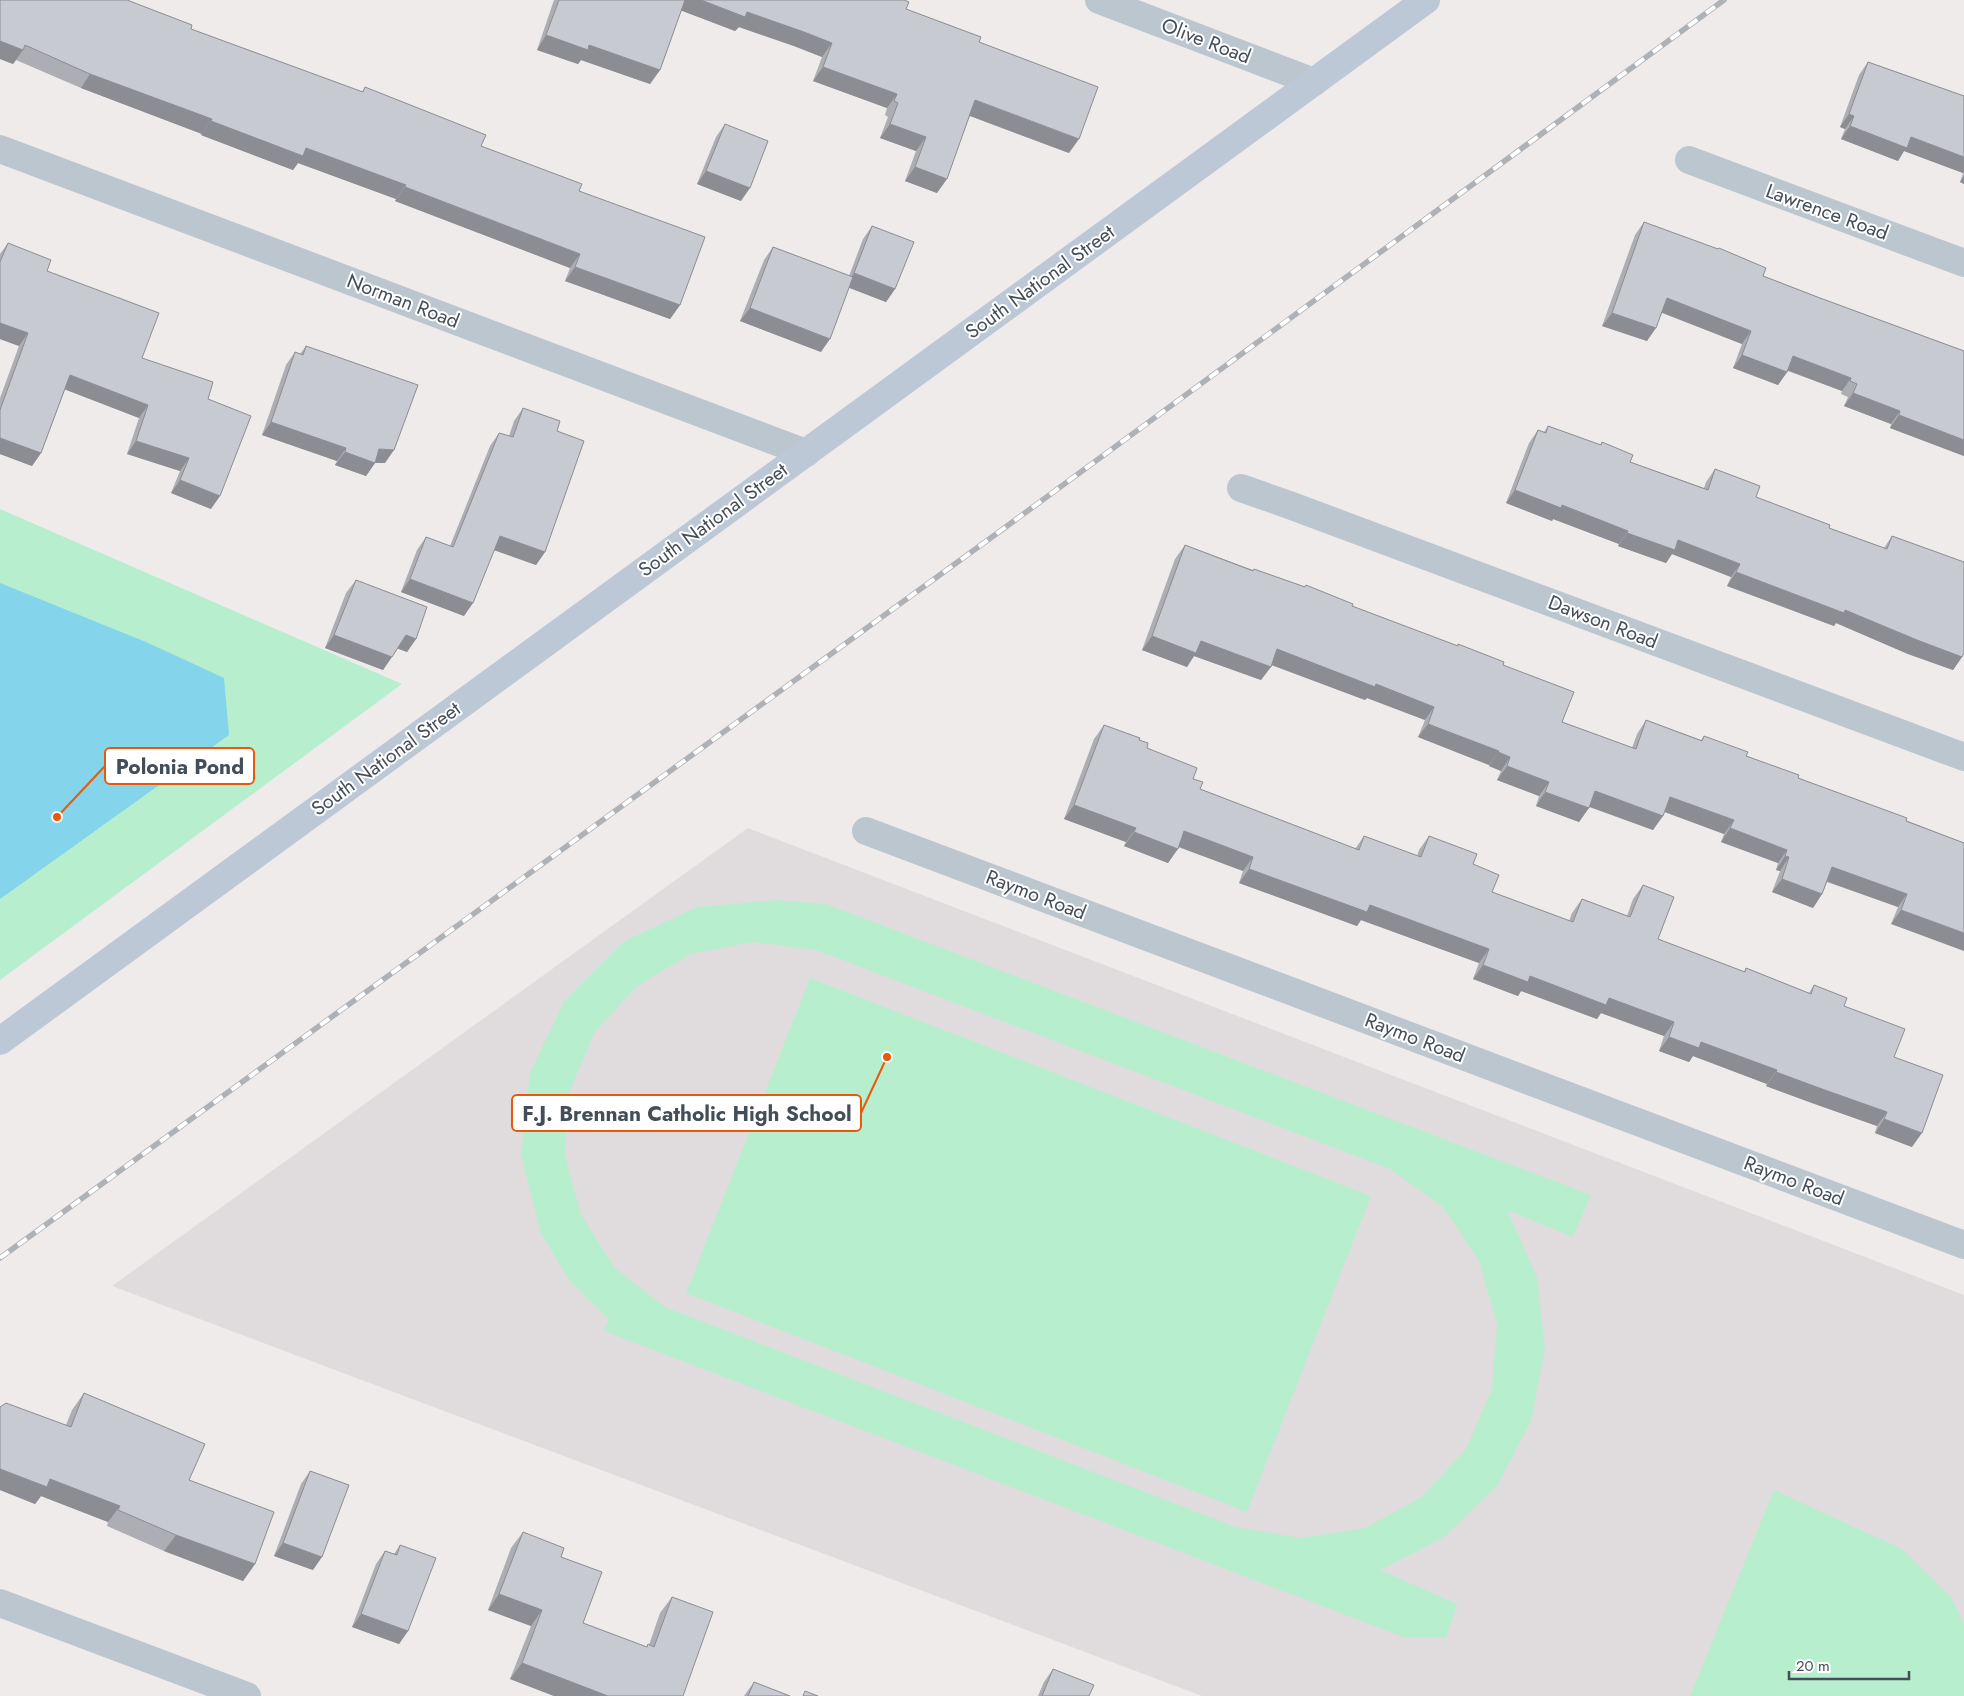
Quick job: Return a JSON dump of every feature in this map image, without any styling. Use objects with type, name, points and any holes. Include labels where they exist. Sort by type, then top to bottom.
[{"type":"street","name":"Olive Road","points":[[1099,0],[1314,82]]},
{"type":"street","name":"South National Street","points":[[0,1041],[1426,0]]},
{"type":"street","name":"Norman Road","points":[[0,149],[806,453]]},
{"type":"street","name":"Lawrence Road","points":[[1689,160],[1964,263]]},
{"type":"street","name":"Dawson Road","points":[[1242,488],[1964,758]]},
{"type":"street","name":"Raymo Road","points":[[866,831],[1964,1245]]},
{"type":"street","points":[[0,1603],[247,1696]]},
{"type":"shaded area","points":[[748,828],[1964,1295],[1964,1696],[1202,1696],[112,1286]]},
{"type":"green space","points":[[0,509],[402,684],[0,980]]},
{"type":"green space","points":[[778,900],[826,904],[1591,1195],[1573,1237],[1507,1210],[1537,1276],[1545,1349],[1531,1421],[1497,1486],[1444,1537],[1380,1570],[1457,1604],[1446,1638],[1406,1638],[604,1331],[609,1320],[570,1281],[541,1234],[521,1154],[530,1073],[565,1000],[623,942],[697,907]],"holes":[[[753,942],[816,950],[1390,1169],[1443,1207],[1479,1261],[1497,1324],[1492,1389],[1466,1449],[1422,1497],[1365,1528],[1300,1538],[1236,1527],[665,1307],[615,1268],[581,1215],[565,1154],[570,1091],[594,1033],[637,986],[691,954]]]},
{"type":"green space","points":[[810,978],[1371,1196],[1247,1512],[686,1293]]},
{"type":"green space","points":[[1774,1490],[1902,1549],[1951,1597],[1964,1624],[1964,1696],[1690,1696]]},
{"type":"water","points":[[0,583],[146,642],[224,678],[229,735],[0,899]]},
{"type":"building","points":[[0,0],[127,0],[192,25],[191,29],[363,92],[365,87],[486,135],[481,146],[582,184],[579,191],[705,237],[680,305],[575,267],[580,254],[405,187],[406,185],[306,148],[303,156],[211,121],[212,119],[90,74],[25,45],[23,50],[0,41]]},
{"type":"building","points":[[559,0],[685,0],[660,70],[589,45],[588,50],[546,35]]},
{"type":"building","points":[[701,0],[904,0],[909,2],[906,9],[981,37],[979,42],[1098,87],[1079,139],[975,100],[947,179],[915,167],[926,137],[890,124],[898,103],[894,101],[897,94],[823,67],[832,43],[747,12],[745,17]]},
{"type":"building","points":[[1868,62],[1964,96],[1964,157],[1911,137],[1907,148],[1850,126],[1854,116],[1849,114]]},
{"type":"building","points":[[725,124],[768,141],[750,188],[706,171]]},
{"type":"building","points":[[1644,222],[1719,248],[1766,268],[1763,276],[1964,351],[1964,440],[1899,415],[1900,411],[1853,393],[1857,384],[1850,381],[1851,378],[1793,356],[1787,372],[1742,355],[1751,331],[1667,298],[1656,328],[1612,313]]},
{"type":"building","points":[[872,226],[914,242],[895,289],[854,273]]},
{"type":"building","points":[[8,243],[51,260],[47,271],[159,313],[142,358],[213,382],[208,399],[251,416],[220,496],[180,480],[189,458],[136,441],[148,405],[70,375],[41,453],[0,438],[0,410],[28,333],[0,323],[0,262]]},
{"type":"building","points":[[773,247],[853,277],[830,339],[750,308]]},
{"type":"building","points":[[306,346],[418,385],[394,450],[379,449],[375,463],[345,452],[346,448],[271,422],[295,352],[303,355]]},
{"type":"building","points":[[523,408],[560,421],[557,431],[584,441],[545,552],[500,536],[473,603],[410,579],[426,537],[453,547],[499,433],[513,437]]},
{"type":"building","points":[[1548,426],[1601,445],[1602,442],[1633,455],[1630,462],[1708,490],[1715,469],[1760,486],[1756,497],[1830,525],[1829,528],[1887,549],[1892,536],[1964,562],[1964,653],[1962,657],[1845,610],[1844,613],[1736,572],[1740,564],[1678,540],[1675,550],[1627,533],[1628,531],[1562,505],[1561,508],[1515,490],[1538,430],[1546,433]]},
{"type":"building","points":[[1185,545],[1253,571],[1254,569],[1305,587],[1306,585],[1353,604],[1352,606],[1458,646],[1458,644],[1504,662],[1503,665],[1574,692],[1562,722],[1636,749],[1646,720],[1702,741],[1704,736],[1748,752],[1746,756],[1799,775],[1798,778],[1907,818],[1906,821],[1964,843],[1964,933],[1901,910],[1907,894],[1832,867],[1822,894],[1782,879],[1789,857],[1785,856],[1787,850],[1730,828],[1734,820],[1670,797],[1663,816],[1595,791],[1589,808],[1545,792],[1549,782],[1507,766],[1510,757],[1428,724],[1434,707],[1376,684],[1375,687],[1277,649],[1271,667],[1201,641],[1196,653],[1152,636]]},
{"type":"building","points":[[356,580],[427,607],[416,639],[406,635],[392,657],[334,635]]},
{"type":"building","points":[[1104,725],[1140,738],[1139,740],[1148,743],[1147,748],[1197,768],[1193,779],[1203,782],[1200,789],[1359,850],[1364,836],[1421,857],[1429,836],[1477,854],[1473,864],[1499,875],[1492,892],[1573,922],[1582,899],[1630,917],[1643,885],[1674,897],[1658,939],[1745,972],[1746,968],[1811,994],[1814,985],[1847,998],[1844,1006],[1905,1029],[1894,1057],[1943,1075],[1922,1133],[1884,1119],[1887,1112],[1776,1072],[1777,1070],[1701,1042],[1699,1048],[1669,1037],[1674,1022],[1609,998],[1606,1005],[1530,976],[1528,982],[1483,965],[1489,949],[1370,905],[1367,912],[1249,869],[1253,857],[1184,831],[1178,849],[1134,832],[1136,828],[1074,805]]},
{"type":"building","points":[[84,1393],[205,1444],[189,1480],[274,1512],[255,1564],[176,1535],[118,1510],[120,1506],[50,1479],[47,1487],[0,1469],[0,1407],[6,1403],[71,1427]]},
{"type":"building","points":[[310,1471],[349,1485],[322,1557],[283,1543]]},
{"type":"building","points":[[523,1532],[564,1548],[561,1557],[602,1572],[583,1623],[647,1647],[648,1644],[654,1647],[672,1597],[713,1612],[683,1696],[608,1696],[522,1663],[542,1610],[499,1594]]},
{"type":"building","points":[[400,1545],[436,1558],[408,1631],[361,1614],[385,1551],[397,1555]]},
{"type":"building","points":[[1053,1669],[1094,1685],[1089,1696],[1042,1696]]},
{"type":"building","points":[[754,1682],[790,1696],[748,1696]]},
{"type":"building","points":[[805,1691],[818,1696],[803,1696]]},
{"type":"railway","points":[[0,1258],[1003,529],[1724,0]]},
{"type":"place","name":"Polonia Pond","points":[[57,817]]},
{"type":"place","name":"F.J. Brennan Catholic High School","points":[[887,1057]]}]
